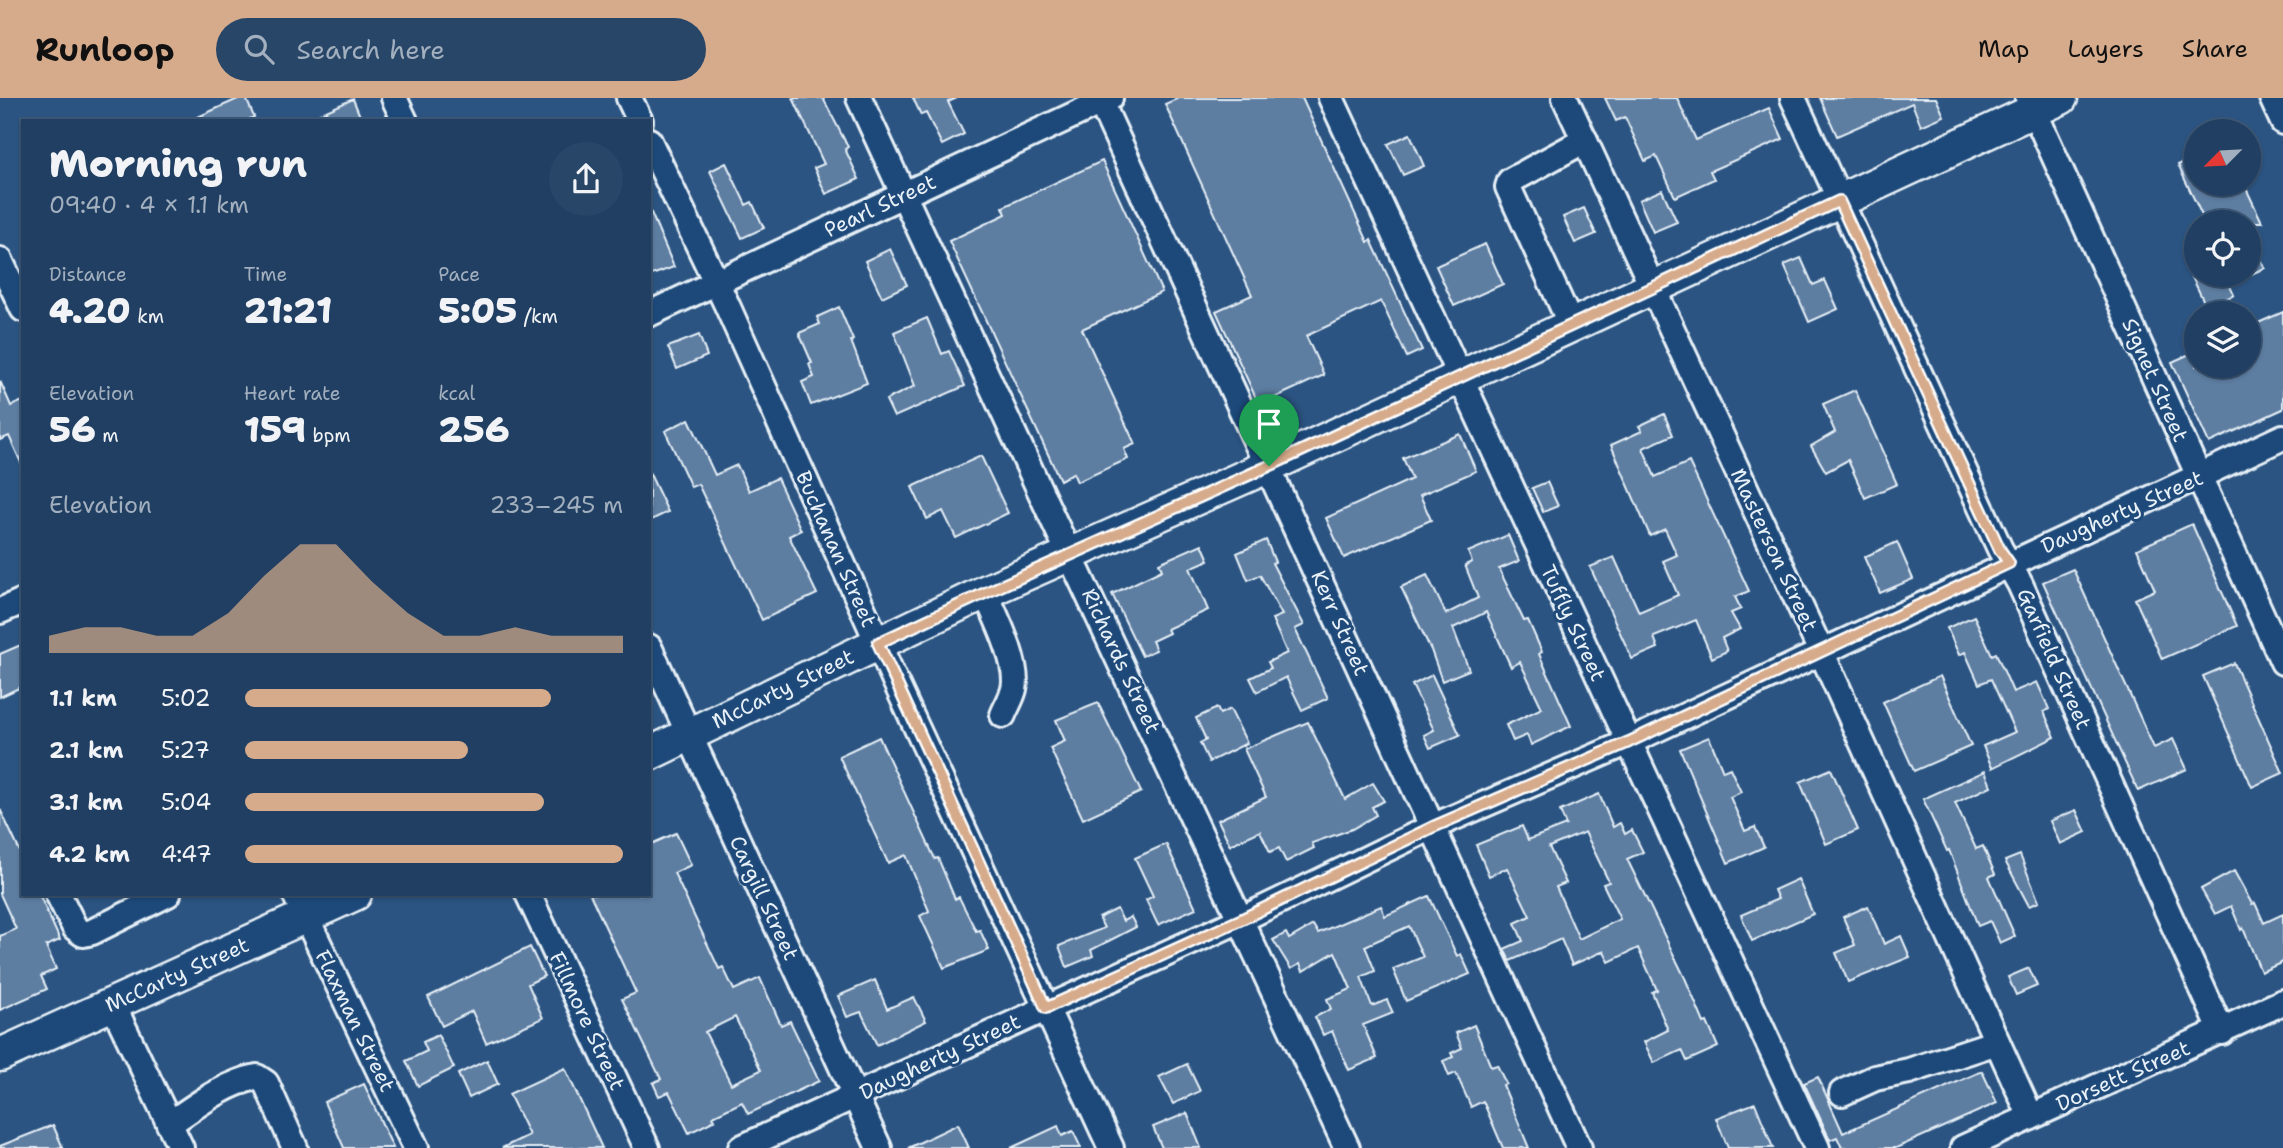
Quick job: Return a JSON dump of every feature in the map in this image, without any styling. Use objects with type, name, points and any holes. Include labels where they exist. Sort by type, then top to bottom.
[{"type":"main road","name":"McCarty Street","points":[[651,753],[985,593],[1269,466],[1839,201],[2041,102]]},
{"type":"main road","name":"McCarty Street","points":[[0,1055],[112,1003],[300,906],[346,896]]},
{"type":"street","points":[[394,98],[404,119]]},
{"type":"street","points":[[629,98],[639,119]]},
{"type":"street","name":"Richards Street","points":[[859,98],[1347,1148]]},
{"type":"street","name":"Tuffly Street","points":[[1331,98],[1817,1148]]},
{"type":"street","name":"Masterson Street","points":[[1565,98],[1821,652],[2031,1117]]},
{"type":"street","name":"Garfield Street","points":[[1793,98],[2000,550],[2009,563],[2222,1032]]},
{"type":"street","points":[[2272,98],[2283,122]]},
{"type":"street","name":"Pearl Street","points":[[651,313],[1103,99]]},
{"type":"street","name":"Kerr Street","points":[[1103,99],[1579,1148]]},
{"type":"street","name":"Signet Street","points":[[2041,102],[2199,477],[2283,662]]},
{"type":"street","points":[[1571,325],[1508,187],[1510,181],[1585,140]]},
{"type":"street","name":"Buchanan Street","points":[[651,145],[717,283],[878,643],[1111,1148]]},
{"type":"street","points":[[0,260],[21,306]]},
{"type":"street","name":"Daugherty Street","points":[[741,1148],[1242,919],[1433,827],[1629,742],[2009,563],[2283,438]]},
{"type":"street","points":[[985,593],[1003,632],[1013,672],[1015,687],[1003,715]]},
{"type":"street","points":[[0,611],[21,602]]},
{"type":"street","name":"Cargill Street","points":[[651,651],[879,1148]]},
{"type":"street","points":[[59,896],[75,928],[83,934],[164,896]]},
{"type":"street","name":"Fillmore Street","points":[[529,896],[647,1148]]},
{"type":"street","name":"Flaxman Street","points":[[300,906],[416,1148]]},
{"type":"street","name":"Dorsett Street","points":[[1963,1148],[2283,1002]]},
{"type":"street","points":[[112,1003],[181,1148]]},
{"type":"street","points":[[1842,1093],[1875,1078],[1909,1071],[1997,1042]]},
{"type":"street","points":[[169,1124],[219,1092],[245,1079],[257,1077],[266,1083],[295,1148]]},
{"type":"building","points":[[240,98],[246,98],[254,117],[250,119],[193,119]]},
{"type":"building","points":[[793,98],[823,98],[848,147],[845,149],[859,179],[826,194],[814,168],[824,164]]},
{"type":"building","points":[[913,98],[957,98],[948,102],[964,134],[942,145],[926,113],[921,115]]},
{"type":"building","points":[[1179,98],[1302,98],[1368,242],[1371,240],[1422,350],[1407,357],[1381,301],[1306,336],[1324,375],[1259,405],[1216,311],[1252,295],[1165,104]]},
{"type":"building","points":[[1605,98],[1677,98],[1696,140],[1769,108],[1783,139],[1710,171],[1714,179],[1675,197],[1656,156],[1645,161],[1625,117],[1616,121]]},
{"type":"building","points":[[1820,98],[1936,98],[1944,116],[1921,126],[1912,103],[1837,136]]},
{"type":"building","points":[[353,99],[361,119],[308,119]]},
{"type":"building","points":[[1410,134],[1424,166],[1403,175],[1388,144]]},
{"type":"building","points":[[1102,161],[1162,292],[1082,329],[1135,444],[1124,449],[1128,459],[1077,482],[1073,473],[1060,480],[949,241],[1006,214],[1003,207]]},
{"type":"building","points":[[2184,162],[2184,178],[2178,165]]},
{"type":"building","points":[[726,163],[746,205],[752,202],[764,228],[742,238],[710,171]]},
{"type":"building","points":[[1662,190],[1677,222],[1653,232],[1639,200]]},
{"type":"building","points":[[2193,196],[2250,196],[2256,210],[2199,210]]},
{"type":"building","points":[[1584,208],[1596,234],[1575,243],[1563,217]]},
{"type":"building","points":[[651,213],[674,267],[651,275]]},
{"type":"building","points":[[1485,244],[1503,284],[1454,306],[1436,266]]},
{"type":"building","points":[[890,249],[907,285],[882,297],[865,261]]},
{"type":"building","points":[[1801,258],[1813,285],[1825,280],[1838,309],[1809,322],[1784,265]]},
{"type":"building","points":[[2197,287],[2230,287],[2234,295],[2222,301],[2204,301]]},
{"type":"building","points":[[839,307],[867,383],[811,405],[802,382],[814,377],[809,364],[812,363],[799,333],[820,324],[817,317]]},
{"type":"building","points":[[2283,312],[2283,409],[2209,443],[2172,362],[2184,356],[2184,378],[2261,378],[2261,322]]},
{"type":"building","points":[[927,318],[942,354],[949,351],[965,386],[894,417],[886,400],[915,386],[894,332]]},
{"type":"building","points":[[699,335],[707,356],[677,369],[668,347]]},
{"type":"building","points":[[0,381],[11,406],[21,402],[21,463],[9,436],[0,440]]},
{"type":"building","points":[[1855,390],[1897,484],[1865,498],[1848,460],[1826,472],[1811,446],[1835,432],[1823,404]]},
{"type":"building","points":[[1664,414],[1673,435],[1643,448],[1655,477],[1689,462],[1749,591],[1735,597],[1741,609],[1731,613],[1740,629],[1722,638],[1727,651],[1712,658],[1696,620],[1654,637],[1658,648],[1632,659],[1590,567],[1614,557],[1639,612],[1678,595],[1663,561],[1677,555],[1665,529],[1650,536],[1611,445],[1642,431],[1639,426]]},
{"type":"building","points":[[689,419],[715,475],[737,465],[749,491],[777,478],[801,530],[789,536],[817,594],[762,620],[698,484],[691,487],[665,431]]},
{"type":"building","points":[[1460,434],[1476,471],[1420,495],[1431,520],[1344,558],[1326,518],[1412,479],[1403,458]]},
{"type":"building","points":[[981,456],[1008,513],[956,538],[943,511],[927,519],[912,487]]},
{"type":"building","points":[[651,476],[668,512],[651,520]]},
{"type":"building","points":[[1547,482],[1558,506],[1543,512],[1532,488]]},
{"type":"building","points":[[2192,524],[2237,626],[2162,659],[2135,599],[2155,590],[2137,549]]},
{"type":"building","points":[[1508,535],[1519,561],[1499,569],[1524,621],[1528,620],[1542,652],[1539,654],[1571,726],[1531,745],[1527,735],[1513,741],[1506,725],[1542,708],[1520,662],[1511,667],[1486,612],[1453,628],[1469,670],[1442,681],[1431,650],[1401,587],[1427,575],[1446,614],[1478,598],[1465,565],[1472,562],[1468,552]]},
{"type":"building","points":[[1266,540],[1275,562],[1272,563],[1304,625],[1295,629],[1328,698],[1302,710],[1286,677],[1257,692],[1250,678],[1271,668],[1268,662],[1287,653],[1272,619],[1282,615],[1260,575],[1248,580],[1237,553]]},
{"type":"building","points":[[1897,542],[1913,579],[1880,593],[1864,557]]},
{"type":"building","points":[[1202,544],[1209,560],[1190,568],[1208,610],[1167,629],[1169,633],[1152,641],[1156,650],[1142,656],[1112,594],[1162,570],[1159,563]]},
{"type":"building","points":[[2073,569],[2154,748],[2173,739],[2187,769],[2138,791],[2043,582]]},
{"type":"building","points":[[1974,616],[1992,655],[1996,653],[2013,692],[2037,682],[2049,709],[2044,712],[2055,737],[1992,768],[1983,746],[2015,732],[1991,679],[1979,684],[1965,652],[1959,655],[1947,628]]},
{"type":"building","points":[[21,645],[21,687],[0,697],[0,654]]},
{"type":"building","points":[[2234,663],[2283,773],[2252,787],[2203,676]]},
{"type":"building","points":[[1432,675],[1460,735],[1430,748],[1424,735],[1434,730],[1412,685]]},
{"type":"building","points":[[1940,676],[1971,746],[1914,771],[1883,702]]},
{"type":"building","points":[[1098,703],[1141,792],[1083,819],[1050,748],[1065,741],[1056,720]]},
{"type":"building","points":[[1217,708],[1220,714],[1230,709],[1247,743],[1209,762],[1200,743],[1206,740],[1196,718]]},
{"type":"building","points":[[1308,722],[1345,799],[1373,783],[1384,801],[1372,807],[1376,815],[1352,829],[1312,843],[1314,848],[1286,862],[1279,848],[1270,852],[1260,831],[1230,845],[1218,820],[1266,797],[1244,749]]},
{"type":"building","points":[[879,737],[955,899],[959,897],[989,950],[944,968],[920,916],[929,911],[906,855],[888,863],[839,756]]},
{"type":"building","points":[[1709,737],[1723,771],[1730,768],[1741,792],[1730,797],[1745,831],[1755,827],[1764,847],[1728,863],[1680,749]]},
{"type":"building","points":[[1831,769],[1858,830],[1826,844],[1800,782]]},
{"type":"building","points":[[1985,771],[1991,786],[1955,803],[1976,849],[1983,846],[1995,874],[1989,877],[2015,936],[2000,943],[1990,921],[1978,926],[1949,850],[1947,851],[1923,799]]},
{"type":"building","points":[[1599,794],[1613,827],[1620,823],[1625,834],[1632,830],[1643,852],[1627,859],[1704,1023],[1707,1022],[1718,1047],[1687,1061],[1682,1050],[1654,1063],[1644,1042],[1668,1030],[1652,992],[1657,990],[1638,948],[1609,962],[1604,951],[1572,965],[1561,939],[1510,961],[1504,949],[1523,941],[1515,923],[1530,916],[1507,868],[1489,876],[1476,845],[1522,826],[1528,840],[1566,825],[1560,811]],"holes":[[[1585,832],[1609,882],[1603,884],[1620,919],[1579,939],[1556,887],[1566,883],[1549,847]]]},
{"type":"building","points":[[0,809],[21,854],[21,896],[40,896],[60,940],[46,946],[56,969],[41,976],[47,989],[0,1010],[0,936],[16,929],[0,894]]},
{"type":"building","points":[[2076,810],[2086,832],[2060,844],[2050,821]]},
{"type":"building","points":[[676,833],[691,865],[674,873],[719,969],[723,967],[734,990],[760,978],[781,1025],[790,1021],[819,1081],[748,1114],[742,1102],[713,1116],[715,1120],[689,1133],[669,1092],[659,1096],[653,1083],[661,1079],[622,999],[636,993],[591,896],[651,896],[651,844]],"holes":[[[735,1017],[761,1070],[731,1084],[705,1032]]]},
{"type":"building","points":[[1166,844],[1196,908],[1158,925],[1146,900],[1153,896],[1135,858]]},
{"type":"building","points":[[2020,855],[2039,902],[2029,906],[2005,861]]},
{"type":"building","points":[[2234,871],[2252,904],[2255,903],[2264,923],[2283,914],[2283,962],[2261,972],[2231,906],[2215,914],[2201,889]]},
{"type":"building","points":[[1798,879],[1813,914],[1752,941],[1741,915],[1778,899],[1774,890]]},
{"type":"building","points":[[1429,896],[1457,956],[1461,954],[1470,974],[1406,1001],[1393,969],[1423,957],[1409,926],[1365,946],[1375,971],[1361,977],[1372,1006],[1387,1000],[1393,1013],[1363,1025],[1377,1058],[1349,1070],[1332,1031],[1323,1035],[1315,1017],[1331,1009],[1327,999],[1351,989],[1335,952],[1303,971],[1300,964],[1291,969],[1273,940],[1286,933],[1289,939],[1313,925],[1318,933],[1381,906],[1385,916]]},
{"type":"building","points":[[1868,906],[1884,944],[1901,936],[1910,957],[1848,982],[1836,953],[1855,945],[1843,917]]},
{"type":"building","points":[[1117,909],[1123,921],[1131,917],[1136,927],[1091,950],[1093,956],[1067,967],[1059,946],[1104,928],[1099,918]]},
{"type":"building","points":[[530,947],[544,976],[528,984],[543,1018],[486,1043],[472,1011],[442,1026],[428,997]]},
{"type":"building","points":[[2029,968],[2037,986],[2016,995],[2008,977]]},
{"type":"building","points":[[875,980],[887,1009],[914,997],[926,1021],[877,1045],[861,1012],[847,1017],[838,996]]},
{"type":"building","points":[[1474,1025],[1491,1067],[1497,1065],[1506,1084],[1503,1085],[1529,1148],[1503,1148],[1483,1101],[1471,1107],[1456,1073],[1449,1076],[1443,1061],[1453,1057],[1451,1053],[1462,1048],[1456,1033]]},
{"type":"building","points":[[438,1035],[454,1068],[418,1086],[406,1061],[427,1051],[423,1042]]},
{"type":"building","points":[[487,1060],[498,1084],[469,1098],[458,1074]]},
{"type":"building","points":[[1187,1064],[1200,1091],[1173,1104],[1159,1077]]},
{"type":"building","points":[[565,1068],[602,1148],[502,1148],[529,1135],[509,1094]]},
{"type":"building","points":[[1982,1071],[1997,1103],[1896,1148],[1842,1148],[1837,1137],[1830,1140],[1804,1083],[1818,1077],[1843,1133]]},
{"type":"building","points":[[364,1084],[393,1148],[344,1148],[324,1102]]},
{"type":"building","points":[[1755,1103],[1773,1148],[1728,1148],[1716,1118]]},
{"type":"building","points":[[1187,1113],[1201,1148],[1162,1148],[1153,1127]]},
{"type":"building","points":[[958,1124],[969,1148],[908,1148]]},
{"type":"building","points":[[53,1125],[63,1148],[0,1148],[0,1146]]},
{"type":"building","points":[[1058,1126],[1062,1136],[1073,1131],[1081,1148],[1011,1148]]},
{"type":"route","points":[[1839,201],[2000,550],[2009,563],[1629,742],[1433,827],[1242,919],[1046,1008],[878,643],[1269,466],[1839,201]]}]
